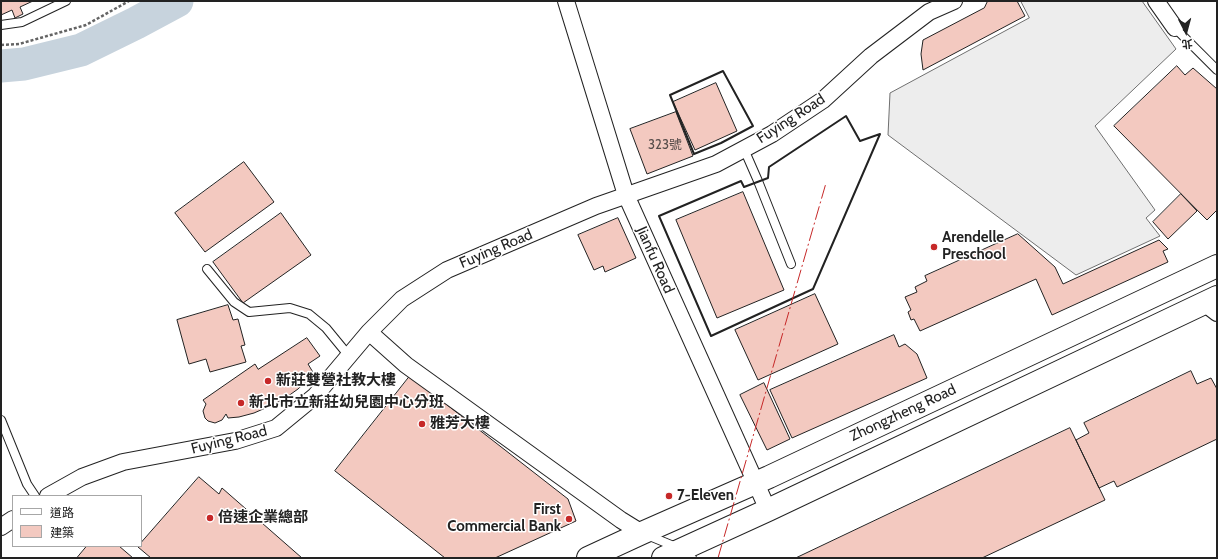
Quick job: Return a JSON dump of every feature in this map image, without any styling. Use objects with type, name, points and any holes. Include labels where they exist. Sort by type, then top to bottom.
[{"type":"main road","name":"Zhongzheng Road","points":[[588,558],[755,482],[1217,266]]},
{"type":"main road","name":"Zhongzheng Road","points":[[679,555],[768,510],[1213,304]]},
{"type":"street","name":"Jianfu Road","points":[[566,1],[626,195],[768,510]]},
{"type":"street","name":"Fuying Road","points":[[50,495],[82,477],[123,462],[235,441],[276,428],[315,396],[370,332],[402,299],[447,270],[596,206],[716,164],[772,134],[823,100],[871,56],[929,12],[954,1]]},
{"type":"street","points":[[1156,1],[1175,28]]},
{"type":"street","points":[[370,332],[406,365],[621,520],[642,533]]},
{"type":"street","points":[[1,527],[12,520]]},
{"type":"lane","points":[[1,25],[22,22],[66,1]]},
{"type":"lane","points":[[1175,28],[1217,70]]},
{"type":"lane","points":[[744,149],[791,264]]},
{"type":"lane","points":[[207,269],[234,302],[249,312],[290,308],[309,314],[326,328],[349,356]]},
{"type":"lane","points":[[1,420],[27,484],[34,495]]},
{"type":"lane","points":[[642,533],[679,555]]},
{"type":"path","points":[[1,45],[19,44],[86,25],[129,1]]},
{"type":"shaded area","points":[[1021,1],[1142,1],[1176,49],[1095,126],[1155,210],[1146,218],[1160,236],[1076,275],[888,135],[890,93],[1029,18]]},
{"type":"building","points":[[1,1],[33,1],[20,7],[23,14],[15,18],[12,10],[1,15]]},
{"type":"building","points":[[988,1],[1017,1],[1025,16],[923,70],[921,54],[923,40],[984,8]]},
{"type":"building","points":[[1177,66],[1185,75],[1193,68],[1217,89],[1217,210],[1207,220],[1114,126]]},
{"type":"building","points":[[716,83],[737,131],[695,150],[673,102]]},
{"type":"building","points":[[676,112],[693,156],[647,174],[630,129]]},
{"type":"building","points":[[244,162],[274,202],[205,252],[175,213]]},
{"type":"building","points":[[743,192],[784,290],[717,318],[676,220]]},
{"type":"building","points":[[1181,194],[1197,211],[1168,239],[1153,222]]},
{"type":"building","points":[[281,213],[311,255],[243,303],[213,262]]},
{"type":"building","points":[[618,218],[636,258],[605,272],[603,266],[594,270],[578,235]]},
{"type":"building","points":[[1018,234],[1055,267],[1063,284],[1159,240],[1168,249],[1163,251],[1168,262],[1052,315],[1036,279],[920,331],[914,319],[911,320],[908,312],[911,310],[905,297],[917,292],[915,287],[927,281],[925,276]]},
{"type":"building","points":[[815,294],[838,344],[758,380],[735,330]]},
{"type":"building","points":[[228,305],[233,320],[238,319],[245,345],[241,346],[246,362],[210,372],[206,359],[189,364],[177,320]]},
{"type":"building","points":[[894,335],[899,347],[905,344],[917,354],[927,378],[792,438],[770,390]]},
{"type":"building","name":"新莊雙營社教大樓","points":[[307,338],[320,356],[308,364],[314,374],[298,389],[284,399],[254,413],[228,418],[226,414],[222,420],[215,423],[208,421],[205,418],[203,411],[206,404],[203,400],[255,364],[258,369]]},
{"type":"building","points":[[1191,371],[1197,384],[1211,378],[1217,389],[1217,439],[1117,487],[1114,481],[1099,488],[1076,440],[1089,433],[1084,423]]},
{"type":"building","name":"雅芳大樓","points":[[410,376],[568,499],[576,521],[495,558],[445,558],[335,471]]},
{"type":"building","points":[[764,383],[790,439],[767,450],[740,395]]},
{"type":"building","points":[[1070,428],[1105,500],[982,558],[796,558]]},
{"type":"building","name":"倍速企業總部","points":[[199,477],[219,494],[222,488],[302,558],[151,558],[138,547],[142,547],[142,542]]},
{"type":"building","points":[[86,547],[120,547],[133,558],[77,558]]},
{"type":"waterway","points":[[1,66],[24,64],[81,50],[177,1]]},
{"type":"wall","points":[[723,71],[753,126],[721,143],[694,154],[670,95],[723,71]]},
{"type":"wall","points":[[846,116],[860,141],[880,134],[813,289],[711,336],[659,216],[741,181],[744,187],[768,178],[769,167],[846,116]]},
{"type":"power","points":[[718,558],[826,183]]},
{"type":"place","name":"Arendelle Preschool","points":[[934,247]]},
{"type":"place","name":"新莊雙營社教大樓","points":[[268,381]]},
{"type":"place","name":"新北市立新莊幼兒園中心分班","points":[[241,403]]},
{"type":"place","name":"雅芳大樓","points":[[422,424]]},
{"type":"place","name":"7-Eleven","points":[[669,496]]},
{"type":"place","name":"倍速企業總部","points":[[210,518]]},
{"type":"place","name":"First Commercial Bank","points":[[569,519]]}]
